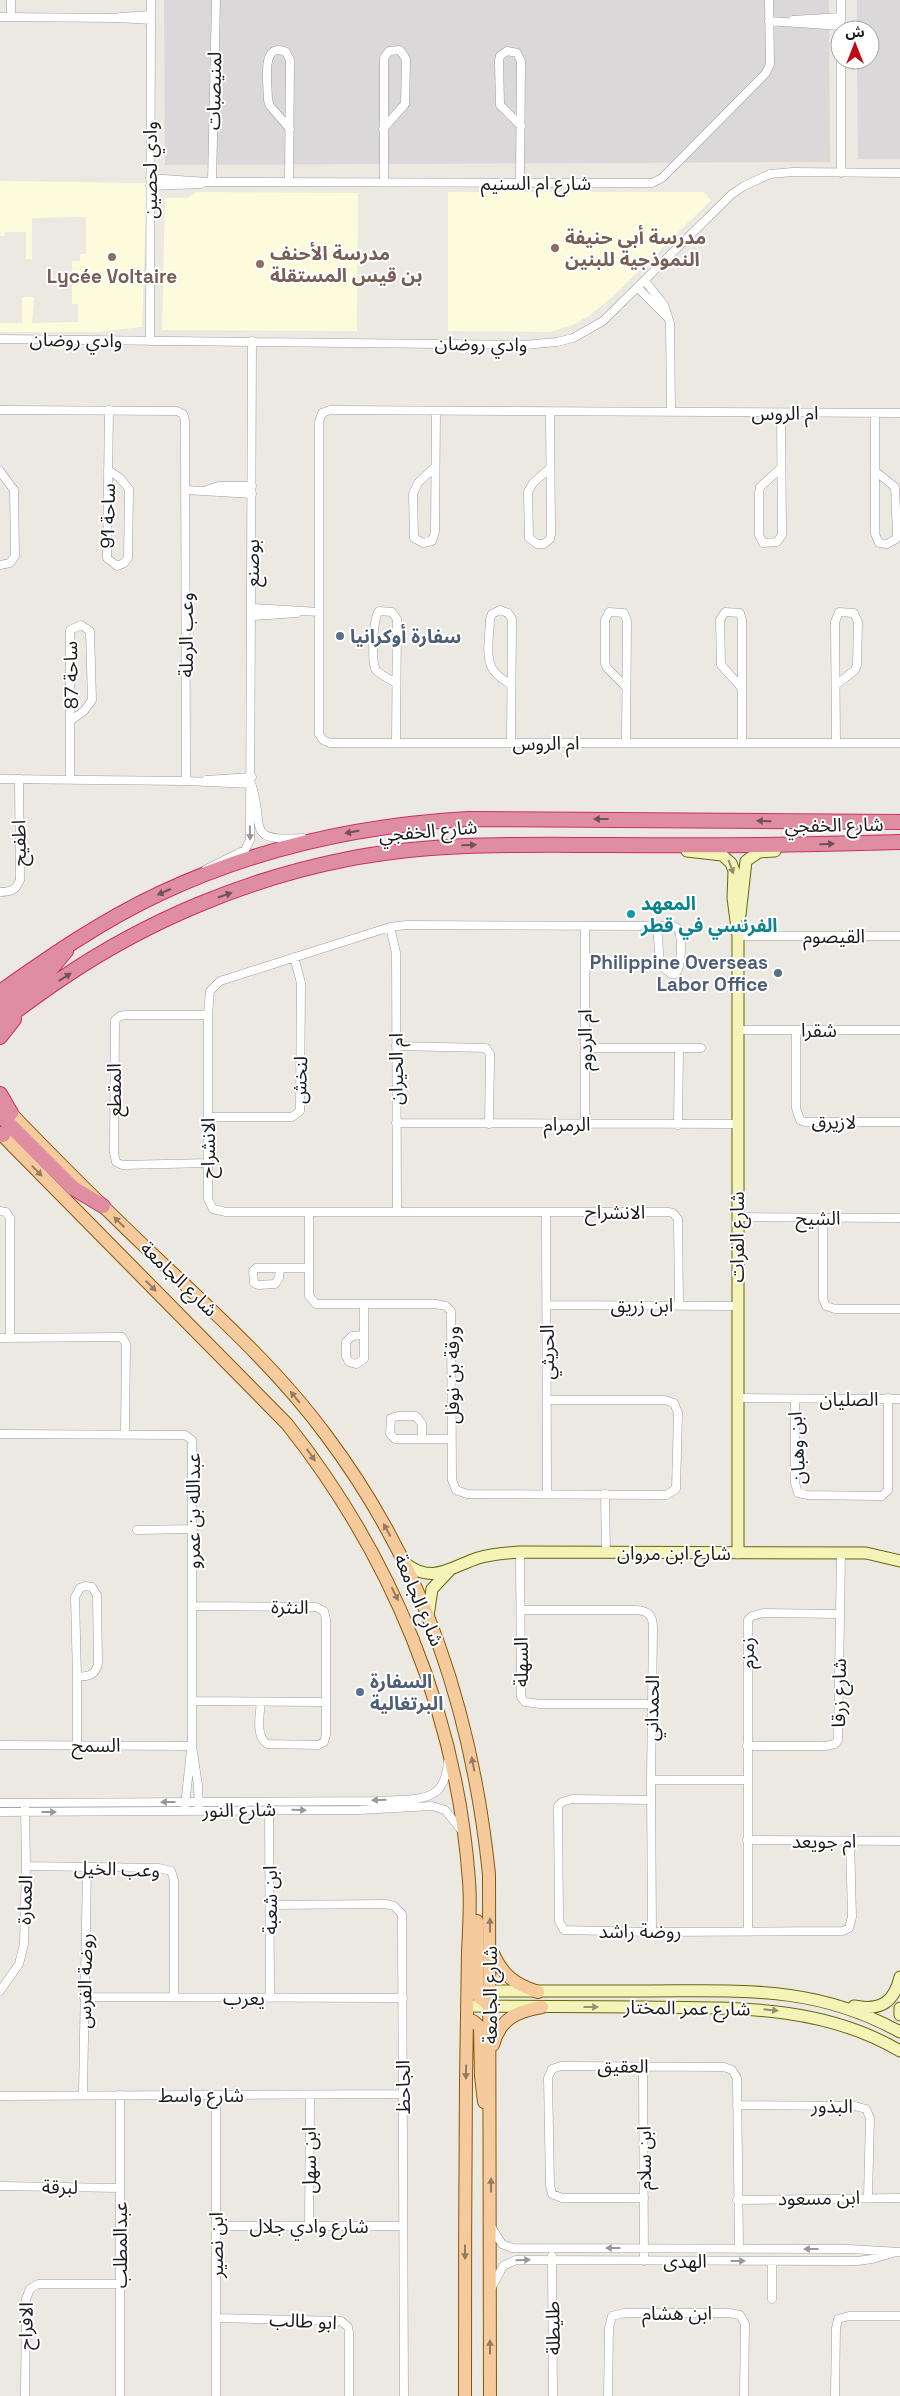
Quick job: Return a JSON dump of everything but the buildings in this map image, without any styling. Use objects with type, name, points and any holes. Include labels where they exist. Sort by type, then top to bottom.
[{"type":"highway","name":"شارع الخفجي","points":[[0,992],[70,943],[160,894],[193,879],[269,852],[320,839],[398,824],[468,819],[900,822]]},
{"type":"highway","name":"شارع الخفجي","points":[[0,1024],[62,978],[136,935],[204,902],[311,868],[385,853],[452,846],[793,845],[900,842]]},
{"type":"highway","points":[[0,1007],[51,968],[62,957],[70,943]]},
{"type":"highway","points":[[0,1037],[25,1005]]},
{"type":"highway","points":[[0,1094],[5,1114],[73,1188],[102,1206]]},
{"type":"main road","points":[[0,1102],[5,1114]]},
{"type":"main road","name":"شارع الجامعة","points":[[1,1134],[255,1390],[304,1446],[379,1563],[399,1602],[441,1720],[450,1758],[466,1851],[478,1991],[490,2006],[490,2396]]},
{"type":"main road","name":"شارع الجامعة","points":[[102,1206],[190,1289],[284,1384],[326,1434],[363,1486],[405,1563],[428,1616],[457,1700],[469,1741],[479,1794],[489,1874],[490,1948],[478,1991],[467,2006],[465,2396]]},
{"type":"main road","points":[[490,1948],[507,1978],[538,1992]]},
{"type":"main road","points":[[490,2054],[495,2036],[503,2023],[517,2013],[542,2006]]},
{"type":"main road","points":[[467,2023],[473,2021],[480,2027],[483,2097],[490,2118]]},
{"type":"street","points":[[11,0],[11,17]]},
{"type":"street","name":"وادي لحصين","points":[[150,341],[151,0]]},
{"type":"street","name":"لمنيصبات","points":[[210,182],[216,0]]},
{"type":"street","name":"شارع ام السنيم","points":[[150,182],[646,183],[662,178],[766,73],[770,64],[769,0]]},
{"type":"street","points":[[841,0],[841,20]]},
{"type":"street","points":[[0,17],[118,18],[129,15],[151,18]]},
{"type":"street","points":[[769,21],[788,22],[804,19],[830,23]]},
{"type":"street","points":[[289,182],[290,129],[290,60],[286,52],[276,50],[272,51],[268,58],[268,100],[270,106],[290,129]]},
{"type":"street","points":[[383,129],[404,104],[406,59],[400,50],[389,50],[384,58],[383,129],[384,182]]},
{"type":"street","points":[[520,126],[503,110],[499,100],[499,60],[500,56],[507,51],[514,51],[520,56],[520,126],[520,183]]},
{"type":"street","points":[[840,173],[841,70]]},
{"type":"street","name":"وادي روضان","points":[[0,338],[542,344],[573,338],[603,321],[645,282],[732,194],[744,186],[770,174],[900,173]]},
{"type":"street","points":[[645,282],[664,305],[669,320],[671,330],[671,412]]},
{"type":"street","points":[[638,288],[669,320]]},
{"type":"street","name":"بوصنع","points":[[193,879],[218,861],[241,852],[248,847],[250,840],[249,803],[252,781],[252,341]]},
{"type":"street","name":"وعب الرملة","points":[[0,410],[177,411],[183,414],[185,420],[186,490],[186,780]]},
{"type":"street","name":"ساحة 91","points":[[108,470],[120,478],[129,489],[128,558],[124,563],[117,566],[107,558],[108,470],[109,410]]},
{"type":"street","name":"ام الروس","points":[[900,413],[330,410],[320,416],[319,422],[320,738],[330,743],[900,743]]},
{"type":"street","points":[[435,466],[418,483],[413,494],[414,538],[423,543],[432,541],[435,537],[436,411]]},
{"type":"street","points":[[550,412],[551,534],[550,539],[544,544],[536,544],[529,538],[528,492],[533,483],[550,468]]},
{"type":"street","points":[[781,413],[782,535],[777,542],[767,544],[759,536],[760,487],[781,468]]},
{"type":"street","points":[[875,413],[875,471],[875,534],[879,542],[888,544],[896,539],[897,534],[897,492],[892,484],[875,471]]},
{"type":"street","points":[[0,471],[14,490],[15,556],[10,563],[0,565]]},
{"type":"street","points":[[186,490],[252,490]]},
{"type":"street","points":[[510,684],[496,674],[490,660],[490,619],[492,614],[500,610],[508,613],[512,619],[511,742]]},
{"type":"street","points":[[626,687],[607,668],[605,663],[605,620],[610,612],[614,611],[624,613],[627,616],[626,743]]},
{"type":"street","points":[[741,687],[721,666],[720,620],[725,612],[729,611],[740,613],[742,620],[742,743]]},
{"type":"street","points":[[836,685],[855,670],[857,665],[858,622],[854,613],[849,611],[839,612],[835,622],[836,743]]},
{"type":"street","points":[[252,612],[287,615],[301,612],[319,612]]},
{"type":"street","points":[[396,683],[378,672],[374,665],[374,619],[378,612],[392,612],[397,619],[396,743]]},
{"type":"street","name":"ساحة 87","points":[[70,779],[72,720],[70,630],[81,625],[90,631],[92,700],[84,711],[72,720]]},
{"type":"street","points":[[0,779],[200,781],[220,778],[252,781]]},
{"type":"street","name":"اطفيح","points":[[0,892],[8,892],[16,888],[20,880],[18,779]]},
{"type":"street","name":"بوصنع","points":[[252,781],[258,824],[266,835],[277,840],[320,839]]},
{"type":"street","name":"شارع الفرات","points":[[738,921],[741,912],[746,861],[759,852],[778,851],[793,845]]},
{"type":"street","name":"شارع الفرات","points":[[656,846],[667,850],[713,854],[727,858],[734,871],[734,898],[738,921],[738,1553]]},
{"type":"street","name":"الانشراح","points":[[657,926],[660,964],[671,974],[676,974],[680,968],[680,931],[674,926],[657,926],[584,926],[390,927],[220,981],[210,991],[208,1015],[208,1199],[213,1209],[226,1212],[673,1213],[677,1217],[678,1224],[679,1306]]},
{"type":"street","name":"ام الردوم","points":[[584,926],[585,1124]]},
{"type":"street","name":"ام الحيران","points":[[390,927],[396,953],[397,1212]]},
{"type":"street","name":"القيصوم","points":[[738,936],[900,936]]},
{"type":"street","name":"لنخش","points":[[208,1117],[292,1117],[300,1111],[300,983],[294,957]]},
{"type":"street","name":"المقطع","points":[[208,1015],[126,1015],[120,1016],[115,1020],[114,1153],[116,1162],[122,1165],[209,1163]]},
{"type":"street","name":"شقرا","points":[[737,1030],[900,1030]]},
{"type":"street","name":"لازيرق","points":[[796,1030],[796,1108],[800,1120],[805,1122],[900,1122]]},
{"type":"street","points":[[396,1046],[486,1048],[490,1054],[490,1124]]},
{"type":"street","points":[[585,1048],[701,1048]]},
{"type":"street","points":[[678,1124],[679,1048]]},
{"type":"street","name":"الرمرام","points":[[396,1123],[737,1124]]},
{"type":"street","points":[[0,1211],[9,1215],[10,1338]]},
{"type":"street","name":"ورقة بن نوفل","points":[[309,1212],[309,1296],[316,1304],[436,1304],[449,1308],[452,1320],[452,1484],[458,1492],[666,1495],[674,1492],[677,1485],[677,1407],[670,1401],[547,1400]]},
{"type":"street","name":"الحريثي","points":[[546,1212],[547,1493]]},
{"type":"street","name":"الشيح","points":[[737,1217],[900,1218]]},
{"type":"street","points":[[823,1218],[823,1299],[826,1306],[835,1309],[900,1309]]},
{"type":"street","points":[[0,1244],[10,1244]]},
{"type":"street","points":[[280,1268],[309,1268]]},
{"type":"street","points":[[364,1305],[364,1335]]},
{"type":"street","name":"ابن زريق","points":[[547,1305],[737,1306]]},
{"type":"street","points":[[0,1338],[122,1337],[126,1344],[125,1434]]},
{"type":"street","name":"الصليان","points":[[738,1398],[900,1398]]},
{"type":"street","name":"ابن وهبان","points":[[795,1399],[796,1484],[798,1493],[808,1495],[882,1496],[888,1490],[888,1398]]},
{"type":"street","points":[[422,1439],[422,1424],[416,1416],[391,1418],[390,1431],[393,1438],[422,1439],[451,1439]]},
{"type":"street","name":"عبدالله بن عمرو","points":[[0,1434],[125,1434],[185,1435],[190,1437],[192,1443],[193,1529],[192,1746],[199,1807]]},
{"type":"street","points":[[605,1494],[606,1553]]},
{"type":"street","points":[[137,1530],[193,1529]]},
{"type":"street","name":"شارع ابن مروان","points":[[405,1563],[424,1574],[449,1571],[490,1555],[520,1552],[866,1553],[900,1561]]},
{"type":"street","name":"السهلة","points":[[520,1552],[521,1697],[525,1702],[540,1704],[652,1704]]},
{"type":"street","name":"شارع زرقا","points":[[747,1746],[825,1746],[835,1744],[838,1740],[841,1553]]},
{"type":"street","name":"شارع ابن مروان","points":[[428,1616],[432,1589],[449,1571]]},
{"type":"street","points":[[77,1677],[92,1675],[97,1670],[98,1663],[96,1595],[92,1587],[85,1586],[80,1588],[75,1597],[77,1745]]},
{"type":"street","name":"النثرة","points":[[193,1606],[321,1608],[324,1611],[326,1619],[324,1742],[318,1745],[267,1744],[261,1738],[261,1702]]},
{"type":"street","name":"الحمداني","points":[[521,1610],[637,1610],[647,1612],[652,1617],[652,1932]]},
{"type":"street","name":"زمزم","points":[[748,1932],[748,1620],[752,1616],[763,1613],[840,1614]]},
{"type":"street","points":[[192,1701],[326,1702]]},
{"type":"street","name":"السمح","points":[[0,1745],[192,1746]]},
{"type":"street","name":"عبدالله بن عمرو","points":[[185,1811],[192,1746]]},
{"type":"street","name":"شارع النور","points":[[0,1812],[185,1811],[199,1807],[424,1797],[433,1794],[441,1787],[450,1758]]},
{"type":"street","points":[[651,1780],[747,1780]]},
{"type":"street","name":"روضة راشد","points":[[651,1800],[566,1800],[558,1806],[558,1921],[561,1928],[569,1931],[837,1932],[849,1928],[852,1918],[850,1841]]},
{"type":"street","name":"شارع النور","points":[[0,1803],[185,1802],[199,1807]]},
{"type":"street","name":"العمارة","points":[[0,1991],[14,1973],[22,1956],[25,1926],[25,1803]]},
{"type":"street","name":"شارع النور","points":[[269,1805],[360,1810],[436,1807],[449,1814],[464,1836]]},
{"type":"street","name":"ابن شعبة","points":[[269,1805],[270,1998]]},
{"type":"street","name":"ام جويعد","points":[[747,1840],[900,1841]]},
{"type":"street","name":"وعب الخيل","points":[[26,1866],[159,1868],[171,1871],[174,1880],[174,1997]]},
{"type":"street","name":"روضة الفرس","points":[[83,2094],[87,1868]]},
{"type":"street","name":"الجاحظ","points":[[270,1905],[385,1904],[399,1909],[402,1923],[403,1998],[404,2396]]},
{"type":"street","points":[[840,2006],[874,2008],[883,2006],[895,1993],[900,1977]]},
{"type":"street","name":"شارع عمر المختار","points":[[478,1991],[746,1992],[801,1996],[840,2006],[900,2032]]},
{"type":"street","name":"يعرب","points":[[84,1997],[403,1998]]},
{"type":"street","name":"شارع عمر المختار","points":[[467,2006],[746,2008],[784,2012],[842,2025],[874,2037],[900,2051]]},
{"type":"street","points":[[900,2008],[900,2015]]},
{"type":"street","name":"العقيق","points":[[644,2198],[562,2198],[552,2194],[550,2185],[548,2078],[550,2071],[558,2066],[729,2068],[737,2078],[739,2249]]},
{"type":"street","name":"ابن سلام","points":[[643,2067],[644,2261]]},
{"type":"street","name":"شارع واسط","points":[[0,2096],[83,2094],[403,2094]]},
{"type":"street","name":"عبدالمطلب","points":[[120,2095],[120,2396]]},
{"type":"street","name":"ابن نصير","points":[[216,2095],[216,2396]]},
{"type":"street","name":"ابن سهل","points":[[309,2226],[310,2095]]},
{"type":"street","name":"البذور","points":[[737,2105],[855,2106],[866,2109],[870,2118],[868,2197]]},
{"type":"street","name":"لبرقة","points":[[0,2186],[120,2188]]},
{"type":"street","name":"ابن مسعود","points":[[737,2200],[900,2198]]},
{"type":"street","name":"الهدى","points":[[491,2224],[498,2239],[508,2247],[832,2249],[897,2252]]},
{"type":"street","name":"شارع وادي جلال","points":[[216,2226],[403,2226]]},
{"type":"street","name":"طليطلة","points":[[552,2248],[554,2396]]},
{"type":"street","points":[[832,2249],[832,2261]]},
{"type":"street","name":"الهدى","points":[[490,2290],[499,2270],[507,2263],[516,2260],[864,2261],[897,2252]]},
{"type":"street","points":[[772,2261],[772,2299]]},
{"type":"street","name":"الافراح","points":[[26,2396],[26,2299],[30,2289],[38,2284],[120,2284]]},
{"type":"street","name":"ابن هشام","points":[[608,2396],[609,2328],[612,2316],[624,2313],[729,2313],[740,2315],[745,2324],[744,2396]]},
{"type":"street","points":[[836,2396],[836,2328],[838,2319],[850,2316],[900,2316]]},
{"type":"street","name":"ابو طالب","points":[[217,2318],[341,2321],[348,2327],[349,2333],[349,2396]]},
{"type":"shaded area","points":[[164,0],[829,0],[830,162],[165,165]]},
{"type":"shaded area","points":[[857,0],[900,0],[900,159],[858,159],[857,70],[880,70],[880,20],[857,20]]},
{"type":"shaded area","name":"Lycée Voltaire","points":[[0,181],[147,183],[142,327],[97,332],[0,332],[0,323],[22,323],[22,297],[34,297],[32,323],[78,322],[78,304],[72,304],[72,261],[80,261],[80,254],[86,254],[86,217],[32,218],[32,259],[26,259],[26,232],[5,232],[4,236],[0,236]]},
{"type":"shaded area","name":"مدرسة الأحنف بن قيس المستقلة","points":[[197,192],[358,193],[357,331],[162,330],[165,198],[187,198]]},
{"type":"shaded area","name":"مدرسة أبي حنيفة النموذجية للبنين","points":[[448,192],[704,192],[711,200],[612,297],[589,316],[572,325],[550,332],[448,331]]},
{"type":"place","name":"مدرسة أبي حنيفة النموذجية للبنين","points":[[555,248]]},
{"type":"place","name":"Lycée Voltaire","points":[[112,257]]},
{"type":"place","name":"مدرسة الأحنف بن قيس المستقلة","points":[[260,264]]},
{"type":"place","name":"سفارة أوكرانيا","points":[[340,636]]},
{"type":"place","name":"المعهد الفرنسي في قطر","points":[[631,914]]},
{"type":"place","name":"Philippine Overseas Labor Office","points":[[778,973]]},
{"type":"place","name":"السفارة البرتغالية","points":[[360,1692]]}]
